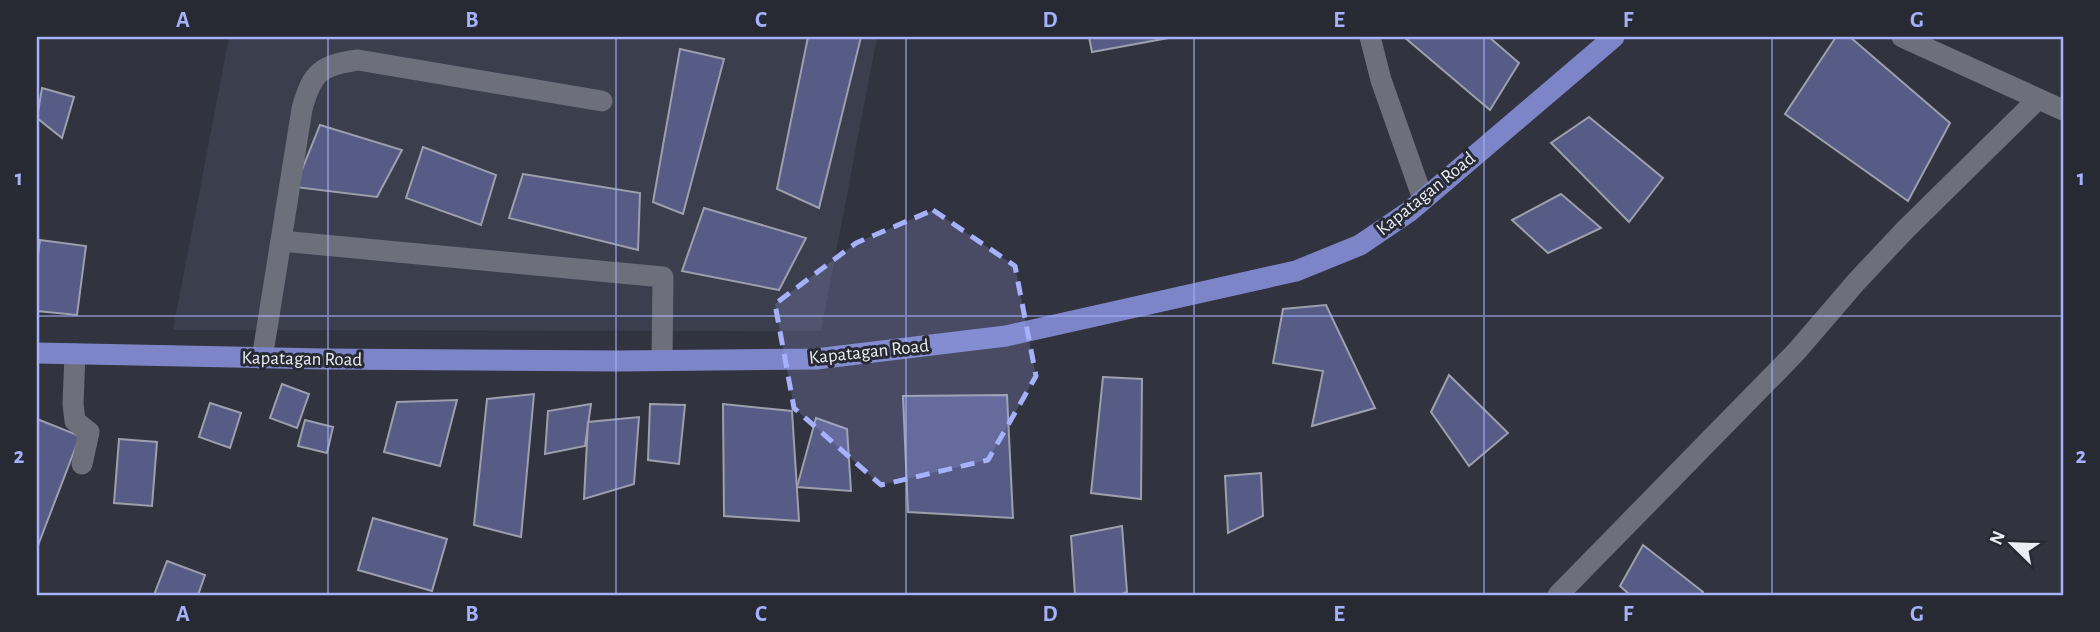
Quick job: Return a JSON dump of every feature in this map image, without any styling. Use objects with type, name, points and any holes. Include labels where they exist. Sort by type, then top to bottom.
[{"type":"main road","name":"Kapatagan Road","points":[[37,353],[262,359],[816,359],[1006,336],[1296,271],[1360,245],[1423,199],[1614,37]]},
{"type":"street","points":[[1370,37],[1381,80],[1423,199]]},
{"type":"street","points":[[1902,37],[2063,110]]},
{"type":"street","points":[[262,359],[302,109],[308,88],[317,75],[333,64],[358,60],[602,102]]},
{"type":"street","points":[[1558,595],[1796,352],[1905,230],[2038,99]]},
{"type":"street","points":[[281,241],[663,277],[662,360]]},
{"type":"street","points":[[75,354],[75,421],[89,432],[82,464]]},
{"type":"highlighted area","points":[[933,210],[1015,266],[1036,376],[988,460],[881,485],[794,408],[775,304],[856,243]]},
{"type":"shaded area","points":[[229,37],[877,37],[821,331],[173,330]]},
{"type":"building","points":[[808,37],[861,37],[819,208],[777,189]]},
{"type":"building","points":[[1089,37],[1174,37],[1092,52]]},
{"type":"building","points":[[1404,37],[1489,37],[1519,63],[1490,110]]},
{"type":"building","points":[[1836,37],[1850,37],[1950,123],[1908,201],[1785,114]]},
{"type":"building","points":[[680,49],[724,59],[683,214],[653,202]]},
{"type":"building","points":[[42,88],[74,97],[62,138],[37,118]]},
{"type":"building","points":[[1589,117],[1663,178],[1629,222],[1551,143]]},
{"type":"building","points":[[320,125],[402,150],[377,197],[295,187]]},
{"type":"building","points":[[423,147],[496,175],[481,225],[406,198]]},
{"type":"building","points":[[523,174],[640,193],[638,250],[509,218]]},
{"type":"building","points":[[1561,194],[1601,228],[1548,253],[1512,220]]},
{"type":"building","points":[[704,208],[806,238],[779,290],[682,271]]},
{"type":"building","points":[[40,240],[86,246],[77,315],[37,311]]},
{"type":"building","points":[[1326,305],[1375,408],[1312,426],[1323,371],[1273,363],[1283,309]]},
{"type":"building","points":[[1449,375],[1508,433],[1469,466],[1431,412]]},
{"type":"building","points":[[1103,377],[1142,379],[1141,499],[1091,493]]},
{"type":"building","points":[[282,384],[309,394],[297,428],[270,418]]},
{"type":"building","points":[[534,394],[521,537],[474,525],[487,399]]},
{"type":"building","points":[[1007,395],[1013,518],[908,512],[903,396]]},
{"type":"building","points":[[457,400],[440,466],[384,452],[397,402]]},
{"type":"building","points":[[210,403],[241,413],[230,448],[199,437]]},
{"type":"building","points":[[591,404],[585,446],[545,454],[548,411]]},
{"type":"building","points":[[650,404],[685,405],[679,464],[648,460]]},
{"type":"building","points":[[723,404],[792,411],[799,521],[724,516]]},
{"type":"building","points":[[639,417],[634,484],[584,499],[588,422]]},
{"type":"building","points":[[816,418],[847,429],[851,491],[797,487]]},
{"type":"building","points":[[37,419],[80,436],[37,548]]},
{"type":"building","points":[[305,420],[333,427],[327,453],[298,446]]},
{"type":"building","points":[[119,439],[157,442],[152,506],[114,503]]},
{"type":"building","points":[[1261,473],[1263,516],[1228,533],[1225,476]]},
{"type":"building","points":[[373,518],[447,539],[432,591],[358,570]]},
{"type":"building","points":[[1122,526],[1127,592],[1120,595],[1075,595],[1071,536]]},
{"type":"building","points":[[1643,545],[1703,592],[1701,595],[1630,595],[1620,586]]},
{"type":"building","points":[[167,561],[205,575],[198,595],[154,595]]}]
